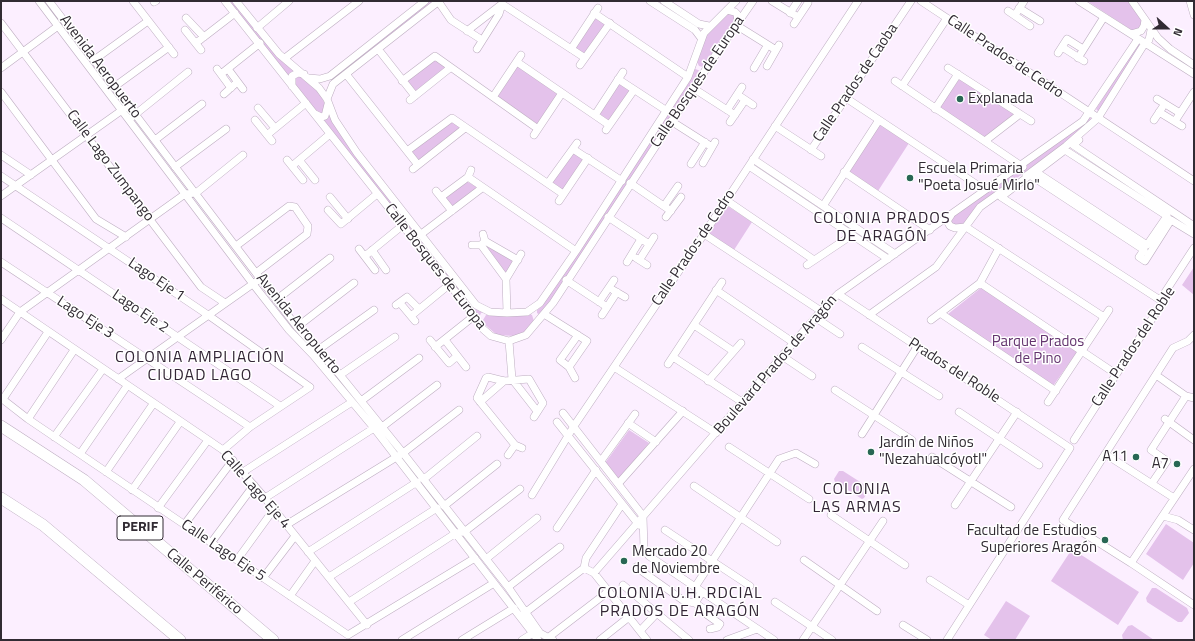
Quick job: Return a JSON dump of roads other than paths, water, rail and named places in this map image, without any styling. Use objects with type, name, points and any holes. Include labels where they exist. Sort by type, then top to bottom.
[{"type":"highway","name":"Calle Periférico","points":[[1,426],[84,480],[272,640]]},
{"type":"highway","points":[[1,498],[43,525],[180,640]]},
{"type":"street","name":"Avenida Aeropuerto","points":[[39,1],[125,108],[135,114],[236,246],[352,402],[400,455]]},
{"type":"street","name":"Avenida Aeropuerto","points":[[49,1],[114,88],[125,108],[128,119],[289,330],[318,350],[340,375],[382,427],[400,455],[440,507],[456,533],[494,583],[514,608],[523,614],[540,633],[551,639]]},
{"type":"street","points":[[133,1],[174,54]]},
{"type":"street","name":"Calle Bosques de Europa","points":[[226,1],[377,194],[450,284],[480,326],[492,336],[509,341],[526,334],[544,314],[693,88],[753,1]]},
{"type":"street","name":"Calle Bosques de Europa","points":[[236,1],[257,28],[285,58],[320,88],[344,135],[420,235],[476,305],[490,312],[507,313],[527,312],[540,302],[576,251],[688,77],[701,38],[709,26],[736,1]]},
{"type":"street","points":[[257,28],[289,1]]},
{"type":"street","points":[[285,58],[350,5],[359,1]]},
{"type":"street","points":[[292,86],[292,76],[298,73],[320,80],[330,76],[416,4],[425,1]]},
{"type":"street","points":[[315,114],[320,117],[325,116],[327,101],[333,84],[438,1],[451,20],[482,40]]},
{"type":"street","points":[[650,1],[695,30],[701,38]]},
{"type":"street","points":[[664,1],[699,24],[709,26]]},
{"type":"street","points":[[772,1],[798,17]]},
{"type":"street","points":[[790,13],[798,1]]},
{"type":"street","name":"Calle Prados de Cedro","points":[[532,495],[574,426],[704,234],[858,1]]},
{"type":"street","name":"Calle Prados de Caoba","points":[[775,126],[811,150],[911,1]]},
{"type":"street","name":"Calle Prados de Cedro","points":[[921,1],[1194,181]]},
{"type":"street","points":[[1015,15],[1024,1]]},
{"type":"street","points":[[1132,1],[1139,4],[1145,20],[1151,30],[1170,49],[1194,65]]},
{"type":"street","points":[[1190,1],[1194,15]]},
{"type":"street","points":[[794,24],[806,2],[815,7]]},
{"type":"street","points":[[1080,2],[1194,74]]},
{"type":"street","points":[[467,31],[502,4]]},
{"type":"street","points":[[476,49],[499,14],[502,4]]},
{"type":"street","points":[[502,4],[585,58]]},
{"type":"street","points":[[1019,8],[1037,20],[1025,33]]},
{"type":"street","points":[[571,49],[596,10],[610,23],[688,77]]},
{"type":"street","points":[[727,10],[735,12],[737,14],[737,23],[767,46],[777,48],[767,66]]},
{"type":"street","points":[[1008,11],[1030,26]]},
{"type":"street","points":[[196,43],[235,13]]},
{"type":"street","points":[[1083,49],[1067,39],[1060,50],[1081,59],[1083,49],[1104,17]]},
{"type":"street","points":[[186,18],[204,37]]},
{"type":"street","points":[[902,86],[947,18]]},
{"type":"street","points":[[94,60],[148,20]]},
{"type":"street","points":[[1131,34],[1141,31],[1145,20]]},
{"type":"street","name":"Calle Lago Zumpango","points":[[1,23],[201,287],[225,303]]},
{"type":"street","points":[[580,65],[610,23]]},
{"type":"street","points":[[178,34],[192,24]]},
{"type":"street","points":[[1,68],[58,26]]},
{"type":"street","points":[[185,30],[201,50]]},
{"type":"street","name":"Boulevard Prados de Aragón","points":[[594,573],[821,311],[838,294],[1075,128],[1090,113],[1141,41],[1150,37],[1151,30]]},
{"type":"street","name":"Boulevard Prados de Aragón","points":[[869,315],[936,267],[980,207],[1066,146],[1098,118],[1141,41]]},
{"type":"street","points":[[231,88],[219,71],[228,69],[260,43]]},
{"type":"street","points":[[767,46],[756,65],[767,66],[773,71]]},
{"type":"street","points":[[114,88],[169,47]]},
{"type":"street","points":[[378,49],[402,81],[412,98],[450,68]]},
{"type":"street","points":[[402,81],[435,56],[493,97],[536,132],[562,93]]},
{"type":"street","points":[[493,97],[519,58],[562,93],[595,115],[608,127],[634,90]]},
{"type":"street","points":[[694,58],[695,65],[699,69],[704,68],[710,63]]},
{"type":"street","points":[[948,68],[1031,121]]},
{"type":"street","points":[[228,69],[243,89]]},
{"type":"street","points":[[128,119],[188,72]]},
{"type":"street","points":[[595,115],[623,72]]},
{"type":"street","points":[[346,74],[407,151],[415,167],[465,128]]},
{"type":"street","points":[[935,108],[958,74]]},
{"type":"street","points":[[618,80],[667,111]]},
{"type":"street","points":[[895,81],[1148,249]]},
{"type":"street","points":[[224,94],[237,83]]},
{"type":"street","points":[[727,110],[742,87]]},
{"type":"street","points":[[693,88],[727,110],[732,118],[745,100]]},
{"type":"street","points":[[1,92],[96,219],[126,237]]},
{"type":"street","points":[[1175,121],[1194,92]]},
{"type":"street","points":[[737,94],[752,105]]},
{"type":"street","points":[[846,98],[985,190]]},
{"type":"street","points":[[1157,99],[1180,113]]},
{"type":"street","points":[[155,140],[202,104]]},
{"type":"street","points":[[267,135],[306,104]]},
{"type":"street","points":[[1154,120],[1164,104]]},
{"type":"street","points":[[1,196],[125,108]]},
{"type":"street","points":[[272,141],[252,122],[260,110],[275,128]]},
{"type":"street","points":[[1159,112],[1182,126]]},
{"type":"street","points":[[985,141],[1020,114]]},
{"type":"street","points":[[407,151],[451,118],[548,183],[561,197],[588,158]]},
{"type":"street","points":[[823,206],[879,120]]},
{"type":"street","points":[[671,122],[705,142],[714,144],[703,163]]},
{"type":"street","points":[[1194,186],[1097,123],[1073,145],[1194,226]]},
{"type":"street","points":[[175,167],[226,129]]},
{"type":"street","points":[[299,160],[312,178],[300,183],[289,163],[299,160],[330,134]]},
{"type":"street","points":[[705,142],[693,161],[703,163],[709,167]]},
{"type":"street","points":[[548,183],[575,146],[588,158],[622,181]]},
{"type":"street","points":[[1066,146],[1169,216]]},
{"type":"street","points":[[811,150],[821,156]]},
{"type":"street","points":[[1169,216],[1147,245],[1036,172],[1065,150],[1169,216],[1194,230]]},
{"type":"street","points":[[1,155],[31,175]]},
{"type":"street","points":[[1,340],[20,312],[185,194],[196,193],[243,155]]},
{"type":"street","points":[[753,159],[895,254]]},
{"type":"street","points":[[749,166],[888,259]]},
{"type":"street","points":[[844,172],[930,230]]},
{"type":"street","points":[[441,197],[469,174],[482,188],[576,251]]},
{"type":"street","points":[[1194,234],[1171,220],[1145,261],[1139,257],[1144,250],[1030,175],[1001,197],[1160,300],[1194,248]]},
{"type":"street","name":"Lago Eje 1","points":[[1,176],[208,315],[310,387],[280,406]]},
{"type":"street","points":[[630,184],[671,211]]},
{"type":"street","points":[[420,235],[482,188]]},
{"type":"street","points":[[664,206],[676,189],[681,197],[688,201]]},
{"type":"street","points":[[436,191],[452,211]]},
{"type":"street","points":[[328,210],[341,224],[377,194]]},
{"type":"street","points":[[995,196],[1161,305]]},
{"type":"street","points":[[330,197],[348,219]]},
{"type":"street","points":[[666,218],[681,197]]},
{"type":"street","points":[[726,200],[814,260]]},
{"type":"street","points":[[321,215],[335,204]]},
{"type":"street","points":[[118,379],[253,284],[258,276],[307,234],[309,230],[308,226],[295,207],[289,206],[236,246]]},
{"type":"street","points":[[951,215],[948,221],[950,226],[954,228],[966,227],[1104,317]]},
{"type":"street","points":[[1143,257],[1169,216]]},
{"type":"street","points":[[608,217],[649,244]]},
{"type":"street","name":"Lago Eje 2","points":[[1,218],[280,406]]},
{"type":"street","points":[[365,256],[403,225]]},
{"type":"street","points":[[704,234],[821,311]]},
{"type":"street","points":[[807,265],[852,235]]},
{"type":"street","points":[[640,259],[654,237]]},
{"type":"street","points":[[641,239],[629,258],[640,259],[647,265]]},
{"type":"street","points":[[472,245],[483,240],[520,257],[506,279]]},
{"type":"street","points":[[483,240],[506,279],[507,313]]},
{"type":"street","points":[[931,320],[980,283],[999,248]]},
{"type":"street","points":[[358,249],[375,270]]},
{"type":"street","points":[[368,275],[375,270],[384,268],[372,250]]},
{"type":"street","name":"Calle Prados del Roble","points":[[1074,440],[1194,255]]},
{"type":"street","points":[[276,300],[330,258]]},
{"type":"street","name":"Lago Eje 3","points":[[1,262],[250,427]]},
{"type":"street","points":[[566,280],[607,307]]},
{"type":"street","points":[[599,302],[610,288],[614,280]]},
{"type":"street","points":[[722,282],[670,360],[742,402]]},
{"type":"street","points":[[297,327],[354,283]]},
{"type":"street","points":[[980,283],[1116,374]]},
{"type":"street","points":[[419,309],[407,297],[398,304],[413,318],[419,309],[450,284]]},
{"type":"street","points":[[610,288],[624,297]]},
{"type":"street","points":[[716,290],[794,343]]},
{"type":"street","points":[[602,315],[617,292]]},
{"type":"street","name":"Prados del Roble","points":[[838,294],[1070,448],[969,605]]},
{"type":"street","name":"Calle Lago Eje 4","points":[[1,299],[153,404],[223,450],[265,498],[367,625]]},
{"type":"street","points":[[318,350],[374,310]]},
{"type":"street","points":[[1048,402],[1109,310]]},
{"type":"street","points":[[480,326],[481,317],[490,312]]},
{"type":"street","points":[[527,312],[532,312],[537,316],[535,325]]},
{"type":"street","points":[[940,313],[1056,391]]},
{"type":"street","points":[[544,314],[586,341],[569,367]]},
{"type":"street","points":[[435,347],[474,316]]},
{"type":"street","points":[[816,318],[840,334]]},
{"type":"street","points":[[694,325],[734,351]]},
{"type":"street","points":[[2,398],[48,332]]},
{"type":"street","points":[[575,378],[569,367],[560,360],[578,335]]},
{"type":"street","points":[[1194,335],[1188,341],[1173,348],[1063,520],[1194,605]]},
{"type":"street","points":[[340,375],[395,337]]},
{"type":"street","points":[[430,340],[449,363],[456,357]]},
{"type":"street","points":[[445,340],[456,357],[466,367]]},
{"type":"street","points":[[480,402],[504,381],[512,379],[530,379],[543,403],[535,414],[512,379],[509,341]]},
{"type":"street","points":[[708,381],[741,343]]},
{"type":"street","points":[[862,346],[939,396]]},
{"type":"street","points":[[862,434],[917,347]]},
{"type":"street","points":[[28,419],[74,350]]},
{"type":"street","points":[[782,356],[812,376]]},
{"type":"street","points":[[361,401],[419,358]]},
{"type":"street","points":[[614,366],[716,433]]},
{"type":"street","points":[[54,437],[103,369]]},
{"type":"street","points":[[1156,376],[1186,396],[1194,398]]},
{"type":"street","points":[[504,381],[488,377],[486,378],[477,397],[518,446],[508,455]]},
{"type":"street","points":[[382,427],[438,385]]},
{"type":"street","points":[[80,454],[127,386]]},
{"type":"street","points":[[835,390],[912,440]]},
{"type":"street","points":[[1152,483],[1167,461],[1151,450],[1167,421],[1186,396]]},
{"type":"street","name":"Calle Lago Eje 5","points":[[2,398],[28,419],[54,437],[348,635],[367,625]]},
{"type":"street","points":[[243,472],[352,402]]},
{"type":"street","points":[[106,472],[153,404]]},
{"type":"street","points":[[223,450],[250,427],[280,406]]},
{"type":"street","points":[[286,525],[400,455],[459,410]]},
{"type":"street","points":[[618,484],[683,411]]},
{"type":"street","points":[[959,412],[1039,465]]},
{"type":"street","points":[[955,505],[1017,412]]},
{"type":"street","points":[[563,413],[643,516],[642,529],[646,553],[774,640]]},
{"type":"street","points":[[601,461],[636,414]]},
{"type":"street","points":[[1167,421],[1194,440]]},
{"type":"street","points":[[132,490],[180,422]]},
{"type":"street","points":[[557,422],[642,529]]},
{"type":"street","points":[[628,423],[656,442]]},
{"type":"street","points":[[265,498],[374,428]]},
{"type":"street","points":[[308,552],[420,481],[477,436]]},
{"type":"street","points":[[158,508],[208,440]]},
{"type":"street","points":[[729,447],[809,500]]},
{"type":"street","points":[[695,587],[770,473],[783,456],[796,453],[815,464]]},
{"type":"street","points":[[1105,454],[1174,498]]},
{"type":"street","points":[[932,457],[1011,507]]},
{"type":"street","points":[[184,525],[233,460]]},
{"type":"street","points":[[329,577],[440,507],[498,464]]},
{"type":"street","points":[[1131,563],[1194,468]]},
{"type":"street","points":[[557,528],[596,470]]},
{"type":"street","points":[[211,543],[254,485]]},
{"type":"street","points":[[694,486],[777,542]]},
{"type":"street","points":[[349,602],[456,533],[464,532],[520,489]]},
{"type":"street","points":[[523,614],[584,568],[586,558],[622,504]]},
{"type":"street","name":"Avenida Aeropuerto","points":[[440,507],[464,532],[508,587],[538,640]]},
{"type":"street","points":[[236,560],[274,509]]},
{"type":"street","points":[[831,515],[905,565]]},
{"type":"street","points":[[1163,516],[1178,520],[1194,530]]},
{"type":"street","points":[[486,559],[537,518]]},
{"type":"street","points":[[803,640],[883,520]]},
{"type":"street","points":[[665,530],[750,586]]},
{"type":"street","points":[[264,578],[295,536]]},
{"type":"street","points":[[508,587],[560,547]]},
{"type":"street","points":[[367,625],[475,558]]},
{"type":"street","points":[[804,560],[878,610]]},
{"type":"street","points":[[290,596],[315,561]]},
{"type":"street","points":[[636,567],[684,601],[695,602],[704,609],[706,614],[720,624],[718,627],[710,629]]},
{"type":"street","points":[[584,568],[594,573],[647,640]]},
{"type":"street","points":[[930,580],[969,605],[947,640]]},
{"type":"street","points":[[402,640],[494,583]]},
{"type":"street","points":[[623,585],[689,640]]},
{"type":"street","points":[[551,639],[609,591]]},
{"type":"street","points":[[695,602],[702,592]]},
{"type":"street","points":[[775,602],[832,640]]},
{"type":"street","points":[[462,640],[514,608]]},
{"type":"street","points":[[640,631],[657,613]]},
{"type":"street","points":[[600,640],[629,617]]},
{"type":"street","points":[[903,625],[927,640]]},
{"type":"street","points":[[727,640],[757,628]]},
{"type":"street","points":[[522,640],[533,633]]},
{"type":"place","name":"Explanada","points":[[960,99]]},
{"type":"place","name":"Escuela Primaria \"Poeta Josué Mirlo\"","points":[[910,178]]},
{"type":"place","name":"Jardín de Niños \"Nezahualcóyotl\"","points":[[871,452]]},
{"type":"place","name":"A11","points":[[1136,457]]},
{"type":"place","name":"A7","points":[[1177,464]]},
{"type":"place","name":"Facultad de Estudios Superiores Aragón","points":[[1105,540]]},
{"type":"place","name":"Mercado 20 de Noviembre","points":[[624,561]]},
{"type":"district","name":"COLONIA PRADOS DE ARAGÓN","points":[[882,228]]},
{"type":"district","name":"COLONIA AMPLIACIÓN CIUDAD LAGO","points":[[200,367]]},
{"type":"district","name":"COLONIA LAS ARMAS","points":[[857,499]]},
{"type":"district","name":"COLONIA U.H. RDCIAL PRADOS DE ARAGÓN","points":[[680,603]]},
{"type":"park label","name":"Parque Prados de Pino","points":[[1038,350]]}]
